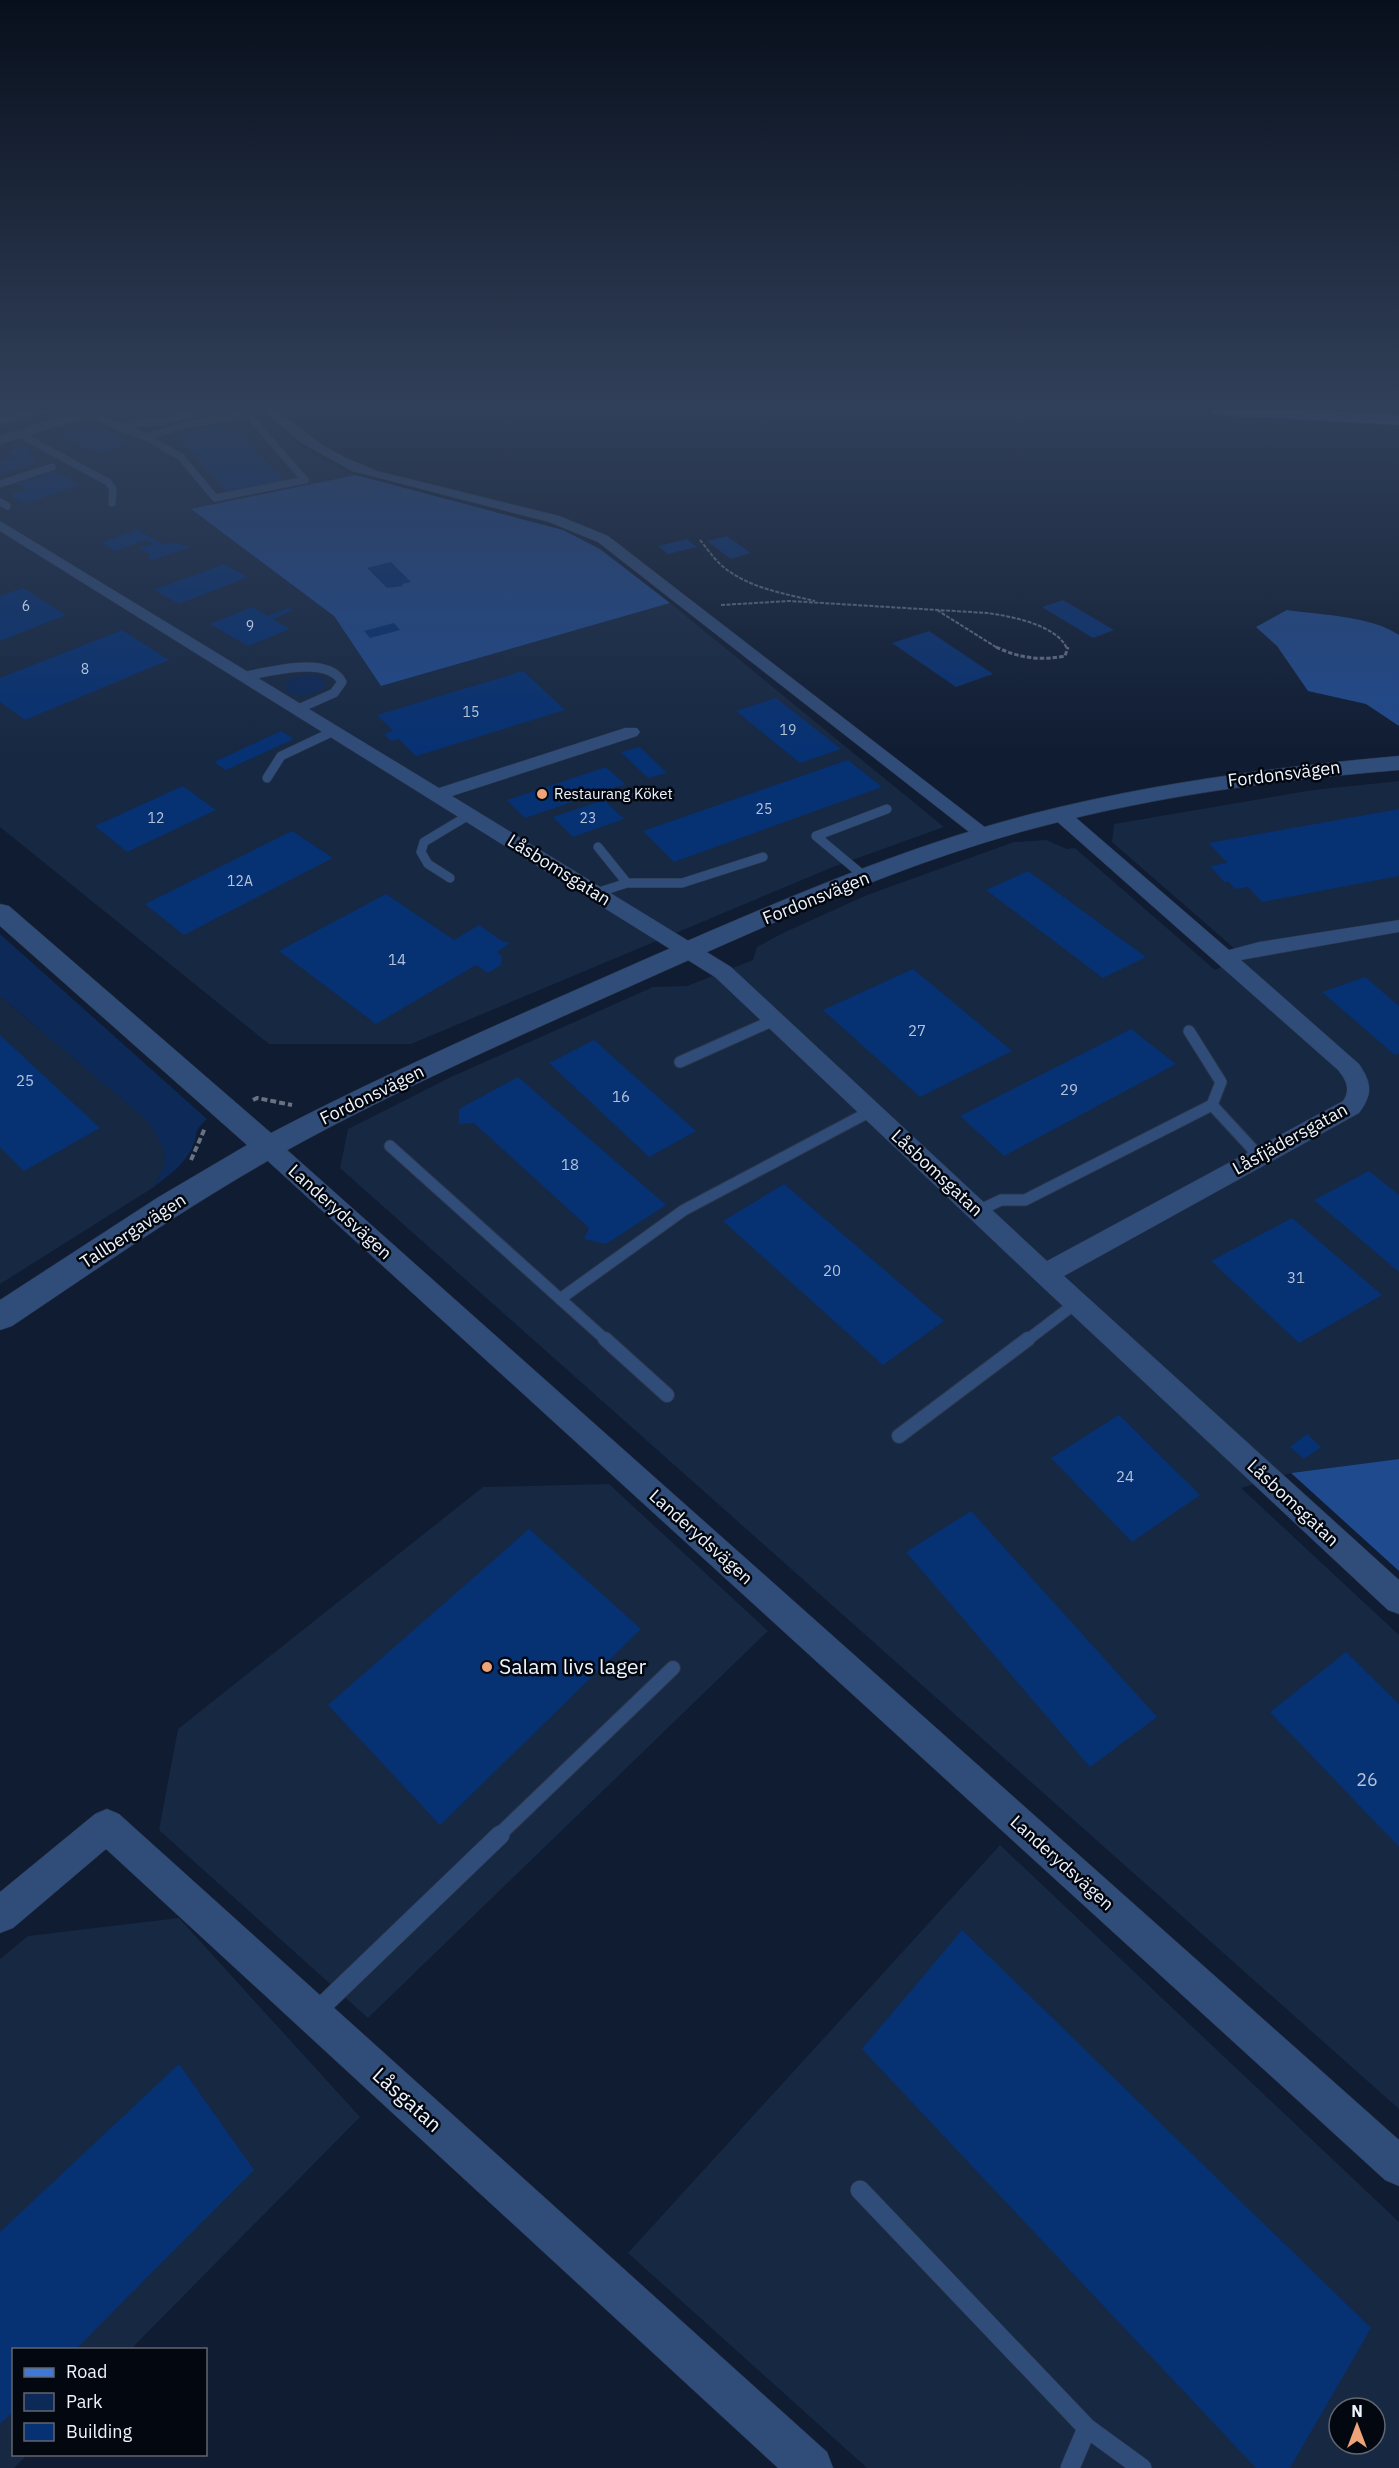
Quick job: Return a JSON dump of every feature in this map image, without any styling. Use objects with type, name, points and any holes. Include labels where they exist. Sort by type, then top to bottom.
[{"type":"street","name":"Låsbomsgatan","points":[[0,525],[723,972],[1045,1274],[1399,1600]]},
{"type":"street","points":[[569,525],[603,539],[985,835]]},
{"type":"street","points":[[437,795],[631,732]]},
{"type":"street","name":"Fordonsvägen","points":[[268,1147],[335,1112],[494,1036],[689,951],[917,857],[1060,814],[1154,792],[1238,779],[1399,763]]},
{"type":"street","name":"Låsfjädersgatan","points":[[1045,1274],[1351,1107],[1358,1098],[1360,1087],[1347,1064],[1060,814]]},
{"type":"street","name":"Landerydsvägen","points":[[0,912],[268,1147],[1399,2166]]},
{"type":"street","points":[[1224,957],[1399,926]]},
{"type":"street","name":"Tallbergavägen","points":[[0,1317],[140,1226],[268,1147]]},
{"type":"street","name":"Låsgatan","points":[[0,1916],[107,1826],[811,2468]]},
{"type":"lane","points":[[246,676],[311,667],[323,668],[339,676],[342,682],[334,693],[298,709]]},
{"type":"lane","points":[[267,778],[281,756],[334,731]]},
{"type":"lane","points":[[865,877],[816,836],[887,810]]},
{"type":"lane","points":[[450,878],[428,864],[421,852],[424,842],[469,815]]},
{"type":"lane","points":[[598,847],[627,883]]},
{"type":"lane","points":[[596,893],[627,883],[682,883],[763,857]]},
{"type":"lane","points":[[680,1062],[774,1020]]},
{"type":"lane","points":[[978,1211],[1001,1200],[1025,1200],[1212,1105],[1221,1082],[1189,1031]]},
{"type":"lane","points":[[1212,1105],[1260,1156]]},
{"type":"lane","points":[[560,1299],[684,1210],[872,1111]]},
{"type":"lane","points":[[390,1146],[667,1395]]},
{"type":"lane","points":[[899,1436],[1077,1303]]},
{"type":"lane","points":[[313,2015],[673,1668]]},
{"type":"lane","points":[[860,2190],[1087,2428],[1142,2468]]},
{"type":"lane","points":[[1070,2468],[1087,2428]]},
{"type":"path","points":[[700,540],[719,563],[737,577],[822,603]]},
{"type":"path","points":[[694,610],[737,602],[822,603],[937,610],[1018,619],[1035,624],[1060,638],[1068,647],[1065,656],[1044,660],[1013,655],[981,639],[937,610]]},
{"type":"shaded area","points":[[0,525],[212,525],[334,616],[381,686],[670,603],[944,827],[833,867],[411,1044],[269,1044],[0,827]]},
{"type":"shaded area","points":[[213,525],[545,525],[563,530],[600,549],[670,603],[381,686],[334,616]]},
{"type":"shaded area","points":[[1287,610],[1360,620],[1399,635],[1399,726],[1366,704],[1308,691],[1277,646],[1256,627]]},
{"type":"shaded area","points":[[1399,781],[1399,1459],[1291,1473],[1241,1488],[1399,1635],[1399,2109],[340,1168],[348,1129],[451,1077],[653,987],[687,986],[753,960],[757,947],[867,895],[1014,842],[1046,840],[1067,849],[1075,848],[1215,970],[1243,956],[1112,842],[1114,824],[1313,790]]},
{"type":"shaded area","points":[[0,996],[149,1121],[165,1149],[164,1170],[154,1187],[0,1284]]},
{"type":"shaded area","points":[[1399,1459],[1399,1571],[1291,1473]]},
{"type":"shaded area","points":[[609,1484],[768,1631],[368,2018],[159,1830],[178,1729],[483,1487]]},
{"type":"shaded area","points":[[1000,1845],[1399,2222],[1399,2468],[867,2468],[628,2253]]},
{"type":"shaded area","points":[[179,1918],[360,2117],[132,2348],[12,2348],[12,2456],[26,2456],[14,2468],[0,2468],[0,1959],[28,1936]]},
{"type":"green space","points":[[307,674],[321,677],[326,684],[324,688],[304,695],[294,694],[285,689],[286,681]]},
{"type":"green space","points":[[0,934],[207,1119],[197,1131],[189,1154],[176,1169],[154,1187],[165,1160],[162,1147],[149,1122],[0,996]]},
{"type":"building","points":[[137,529],[165,545],[174,542],[190,547],[153,560],[147,557],[151,555],[139,548],[153,544],[146,540],[115,551],[101,543]]},
{"type":"building","points":[[727,536],[751,553],[731,559],[707,541]]},
{"type":"building","points":[[687,539],[697,547],[668,554],[658,546]]},
{"type":"building","points":[[391,562],[411,582],[402,584],[403,586],[387,588],[367,568]]},
{"type":"building","points":[[224,564],[248,577],[179,604],[154,590]]},
{"type":"building","points":[[23,588],[66,615],[0,641],[0,596]]},
{"type":"building","points":[[1063,600],[1114,630],[1093,638],[1042,607]]},
{"type":"building","points":[[252,607],[268,616],[288,608],[293,610],[273,619],[290,629],[248,646],[210,624]]},
{"type":"building","points":[[394,623],[400,630],[370,638],[364,631]]},
{"type":"building","points":[[122,630],[169,660],[25,720],[0,702],[0,678]]},
{"type":"building","points":[[929,631],[993,674],[956,687],[892,643]]},
{"type":"building","points":[[523,671],[565,710],[416,756],[399,739],[391,741],[384,734],[393,731],[377,715]]},
{"type":"building","points":[[776,698],[841,749],[800,763],[736,711]]},
{"type":"building","points":[[281,731],[294,739],[226,770],[214,762]]},
{"type":"building","points":[[640,747],[667,773],[648,778],[621,752]]},
{"type":"building","points":[[848,760],[882,787],[674,862],[643,831]]},
{"type":"building","points":[[606,767],[625,784],[525,818],[507,800]]},
{"type":"building","points":[[183,786],[216,810],[127,852],[95,826]]},
{"type":"building","points":[[604,800],[624,819],[573,837],[553,817]]},
{"type":"building","points":[[1399,809],[1399,876],[1262,902],[1248,887],[1235,889],[1228,881],[1224,882],[1210,866],[1227,863],[1209,843]]},
{"type":"building","points":[[292,831],[333,858],[184,935],[145,904]]},
{"type":"building","points":[[1028,871],[1146,957],[1103,978],[986,890]]},
{"type":"building","points":[[386,894],[454,940],[479,925],[502,941],[510,943],[497,952],[502,956],[501,965],[488,973],[476,965],[376,1024],[279,951]]},
{"type":"building","points":[[913,969],[1012,1051],[920,1097],[823,1010]]},
{"type":"building","points":[[1365,977],[1399,1006],[1399,1054],[1395,1055],[1322,992]]},
{"type":"building","points":[[1131,1029],[1176,1064],[1004,1156],[960,1116]]},
{"type":"building","points":[[0,1035],[100,1128],[24,1171],[0,1147]]},
{"type":"building","points":[[594,1040],[696,1131],[649,1157],[549,1063]]},
{"type":"building","points":[[518,1077],[666,1205],[606,1244],[584,1239],[589,1228],[474,1123],[459,1124],[459,1109]]},
{"type":"building","points":[[1369,1171],[1399,1195],[1399,1272],[1314,1200]]},
{"type":"building","points":[[784,1184],[944,1321],[883,1365],[723,1221]]},
{"type":"building","points":[[1292,1218],[1382,1295],[1299,1343],[1211,1261]]},
{"type":"building","points":[[1119,1415],[1200,1495],[1132,1542],[1051,1458]]},
{"type":"building","points":[[1307,1434],[1321,1447],[1304,1459],[1290,1447]]},
{"type":"building","points":[[971,1511],[1157,1717],[1090,1767],[906,1552]]},
{"type":"building","name":"Salam livs lager","points":[[529,1529],[641,1629],[440,1825],[328,1705]]},
{"type":"building","points":[[1346,1652],[1399,1704],[1399,1847],[1270,1712]]},
{"type":"building","points":[[962,1930],[1371,2328],[1332,2396],[1327,2396],[1327,2404],[1290,2468],[1256,2468],[862,2049]]},
{"type":"building","points":[[179,2064],[254,2170],[77,2348],[12,2348],[12,2413],[0,2424],[0,2232]]},
{"type":"place","name":"Restaurang Köket","points":[[542,794]]},
{"type":"place","name":"Salam livs lager","points":[[487,1667]]}]
